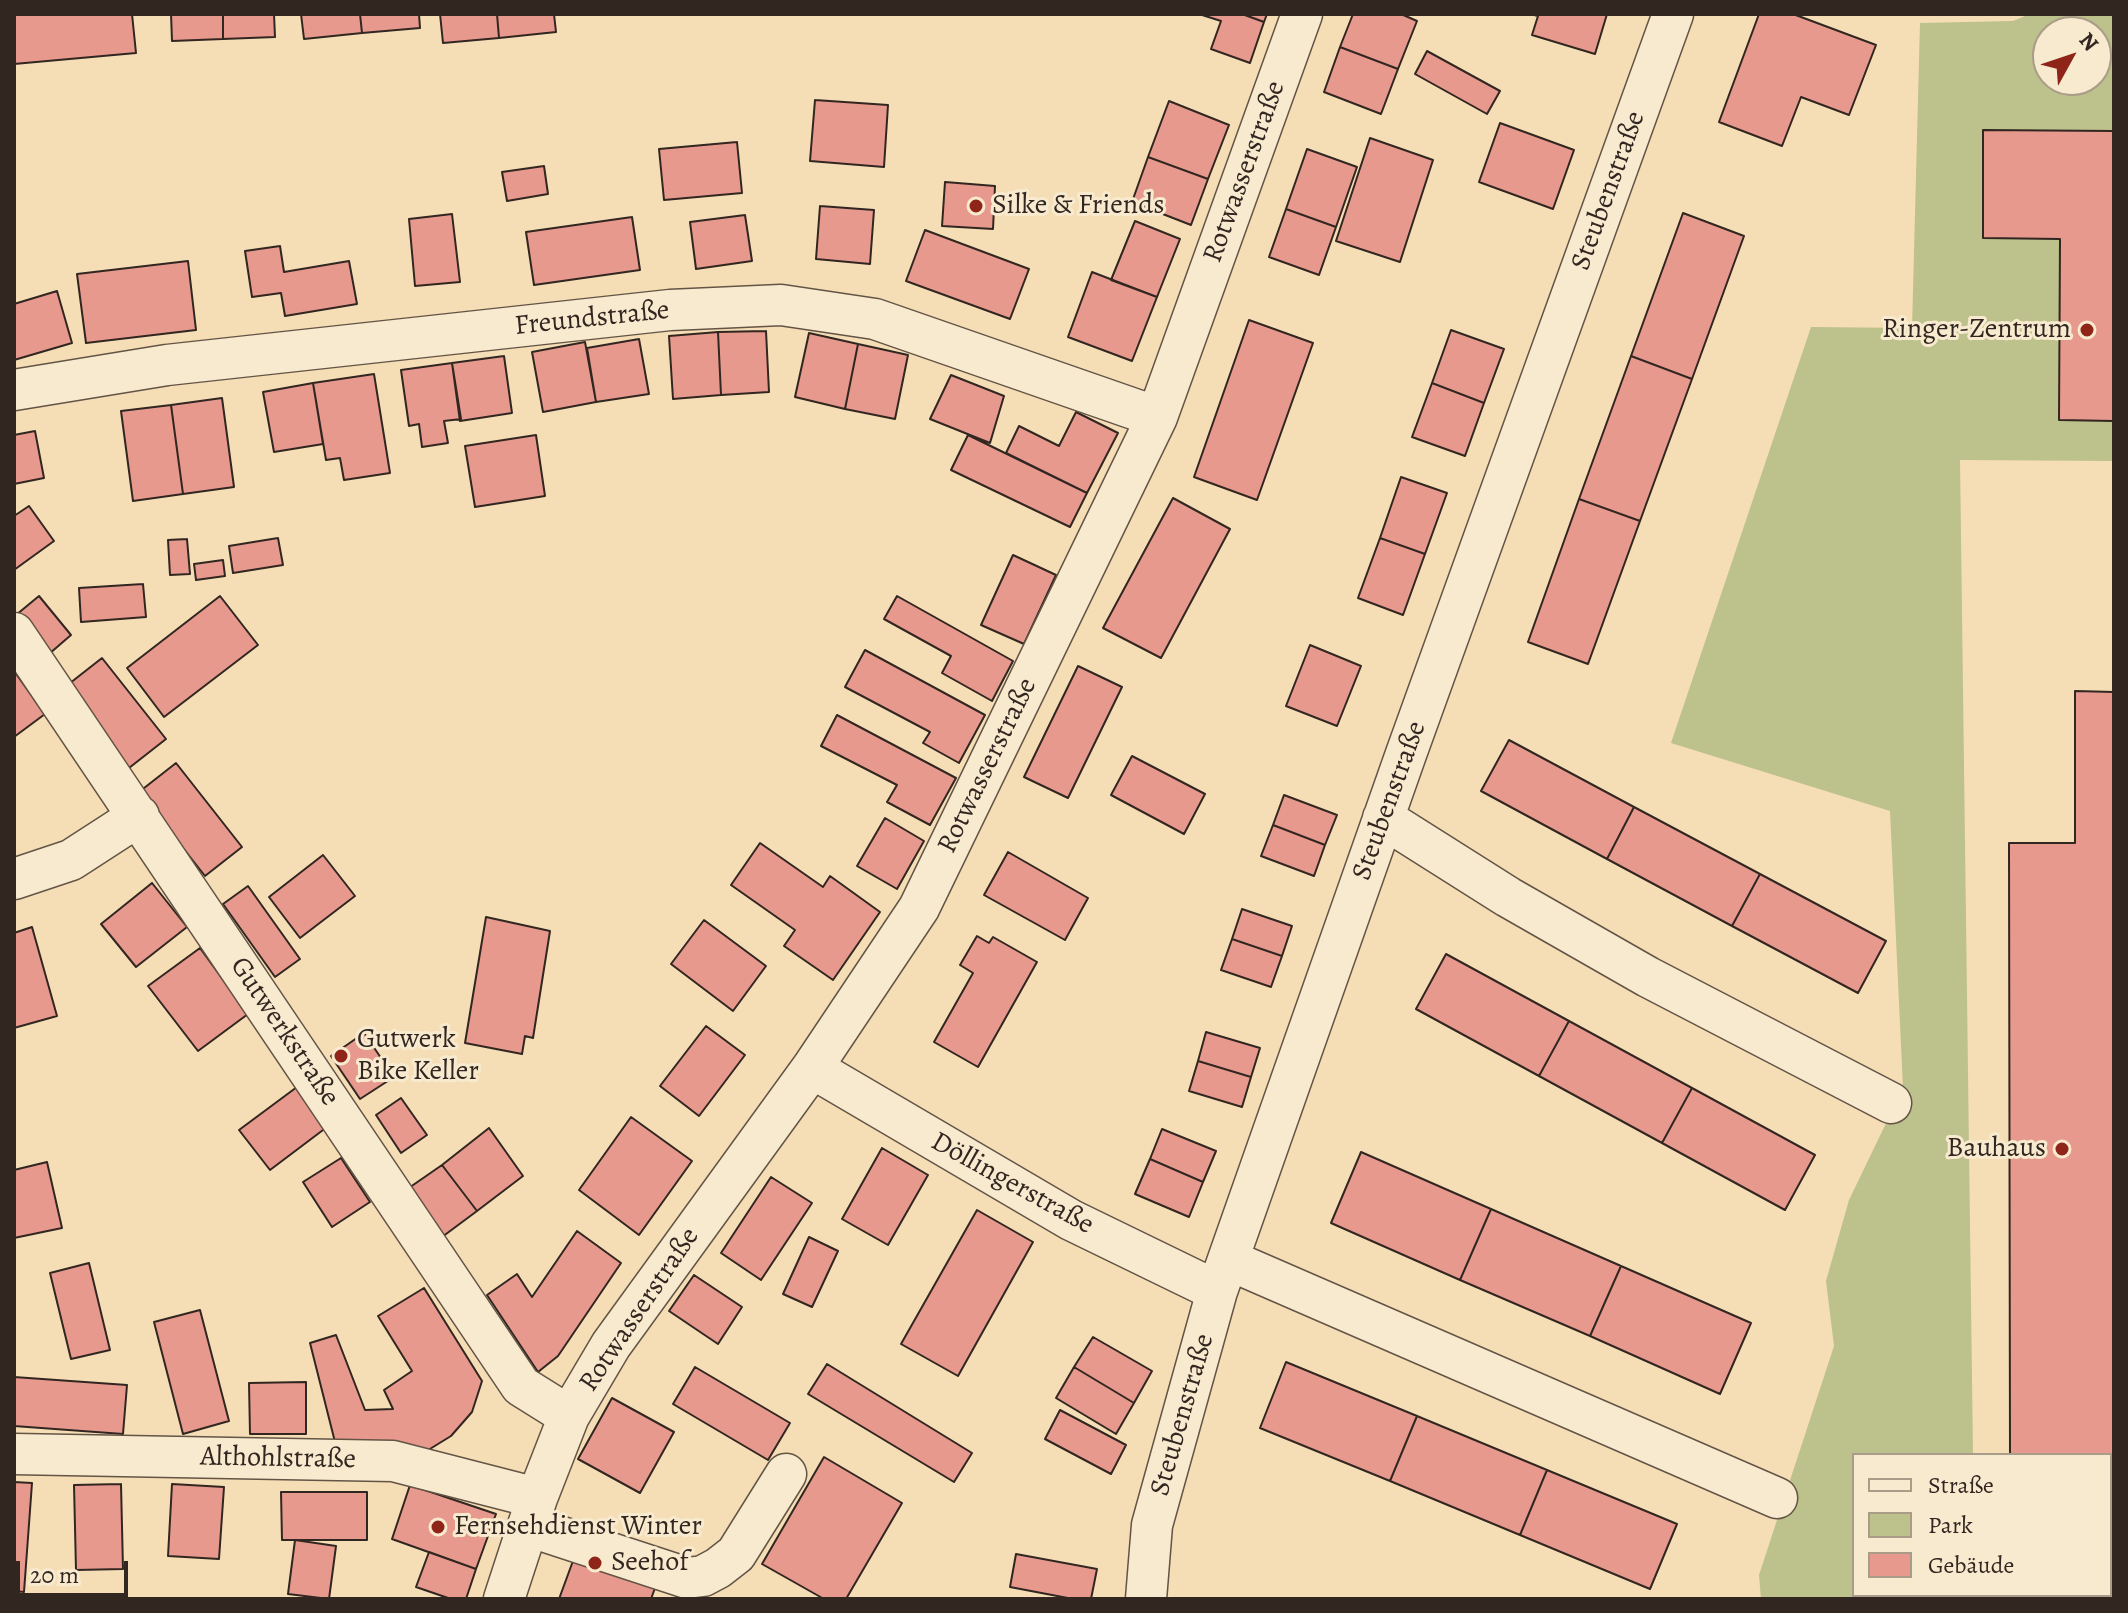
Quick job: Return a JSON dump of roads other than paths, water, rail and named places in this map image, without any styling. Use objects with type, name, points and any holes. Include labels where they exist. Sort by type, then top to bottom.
[{"type":"street","name":"Rotwasserstraße","points":[[504,1599],[569,1416],[611,1345],[812,1068],[919,908],[1157,417],[1302,14]]},
{"type":"street","name":"Steubenstraße","points":[[1146,1599],[1152,1525],[1223,1276],[1383,818],[1673,14]]},
{"type":"street","name":"Freundstraße","points":[[14,390],[183,364],[670,310],[781,305],[875,319],[1157,417]]},
{"type":"street","name":"Gutwerkstraße","points":[[14,633],[521,1386],[569,1416]]},
{"type":"street","points":[[14,879],[71,860],[139,816]]},
{"type":"street","points":[[1383,818],[1508,897],[1648,977],[1891,1103]]},
{"type":"street","name":"Döllingerstraße","points":[[812,1068],[1071,1220],[1223,1276],[1777,1498]]},
{"type":"street","name":"Althohlstraße","points":[[14,1454],[393,1461],[533,1512],[687,1578],[703,1576],[736,1554],[786,1474]]},
{"type":"place","name":"Silke & Friends","points":[[976,206]]},
{"type":"place","name":"Ringer-Zentrum","points":[[2087,330]]},
{"type":"place","name":"Gutwerk Bike Keller","points":[[341,1056]]},
{"type":"place","name":"Bauhaus","points":[[2062,1149]]},
{"type":"place","name":"Fernsehdienst Winter","points":[[438,1527]]},
{"type":"place","name":"Seehof","points":[[595,1563]]}]
